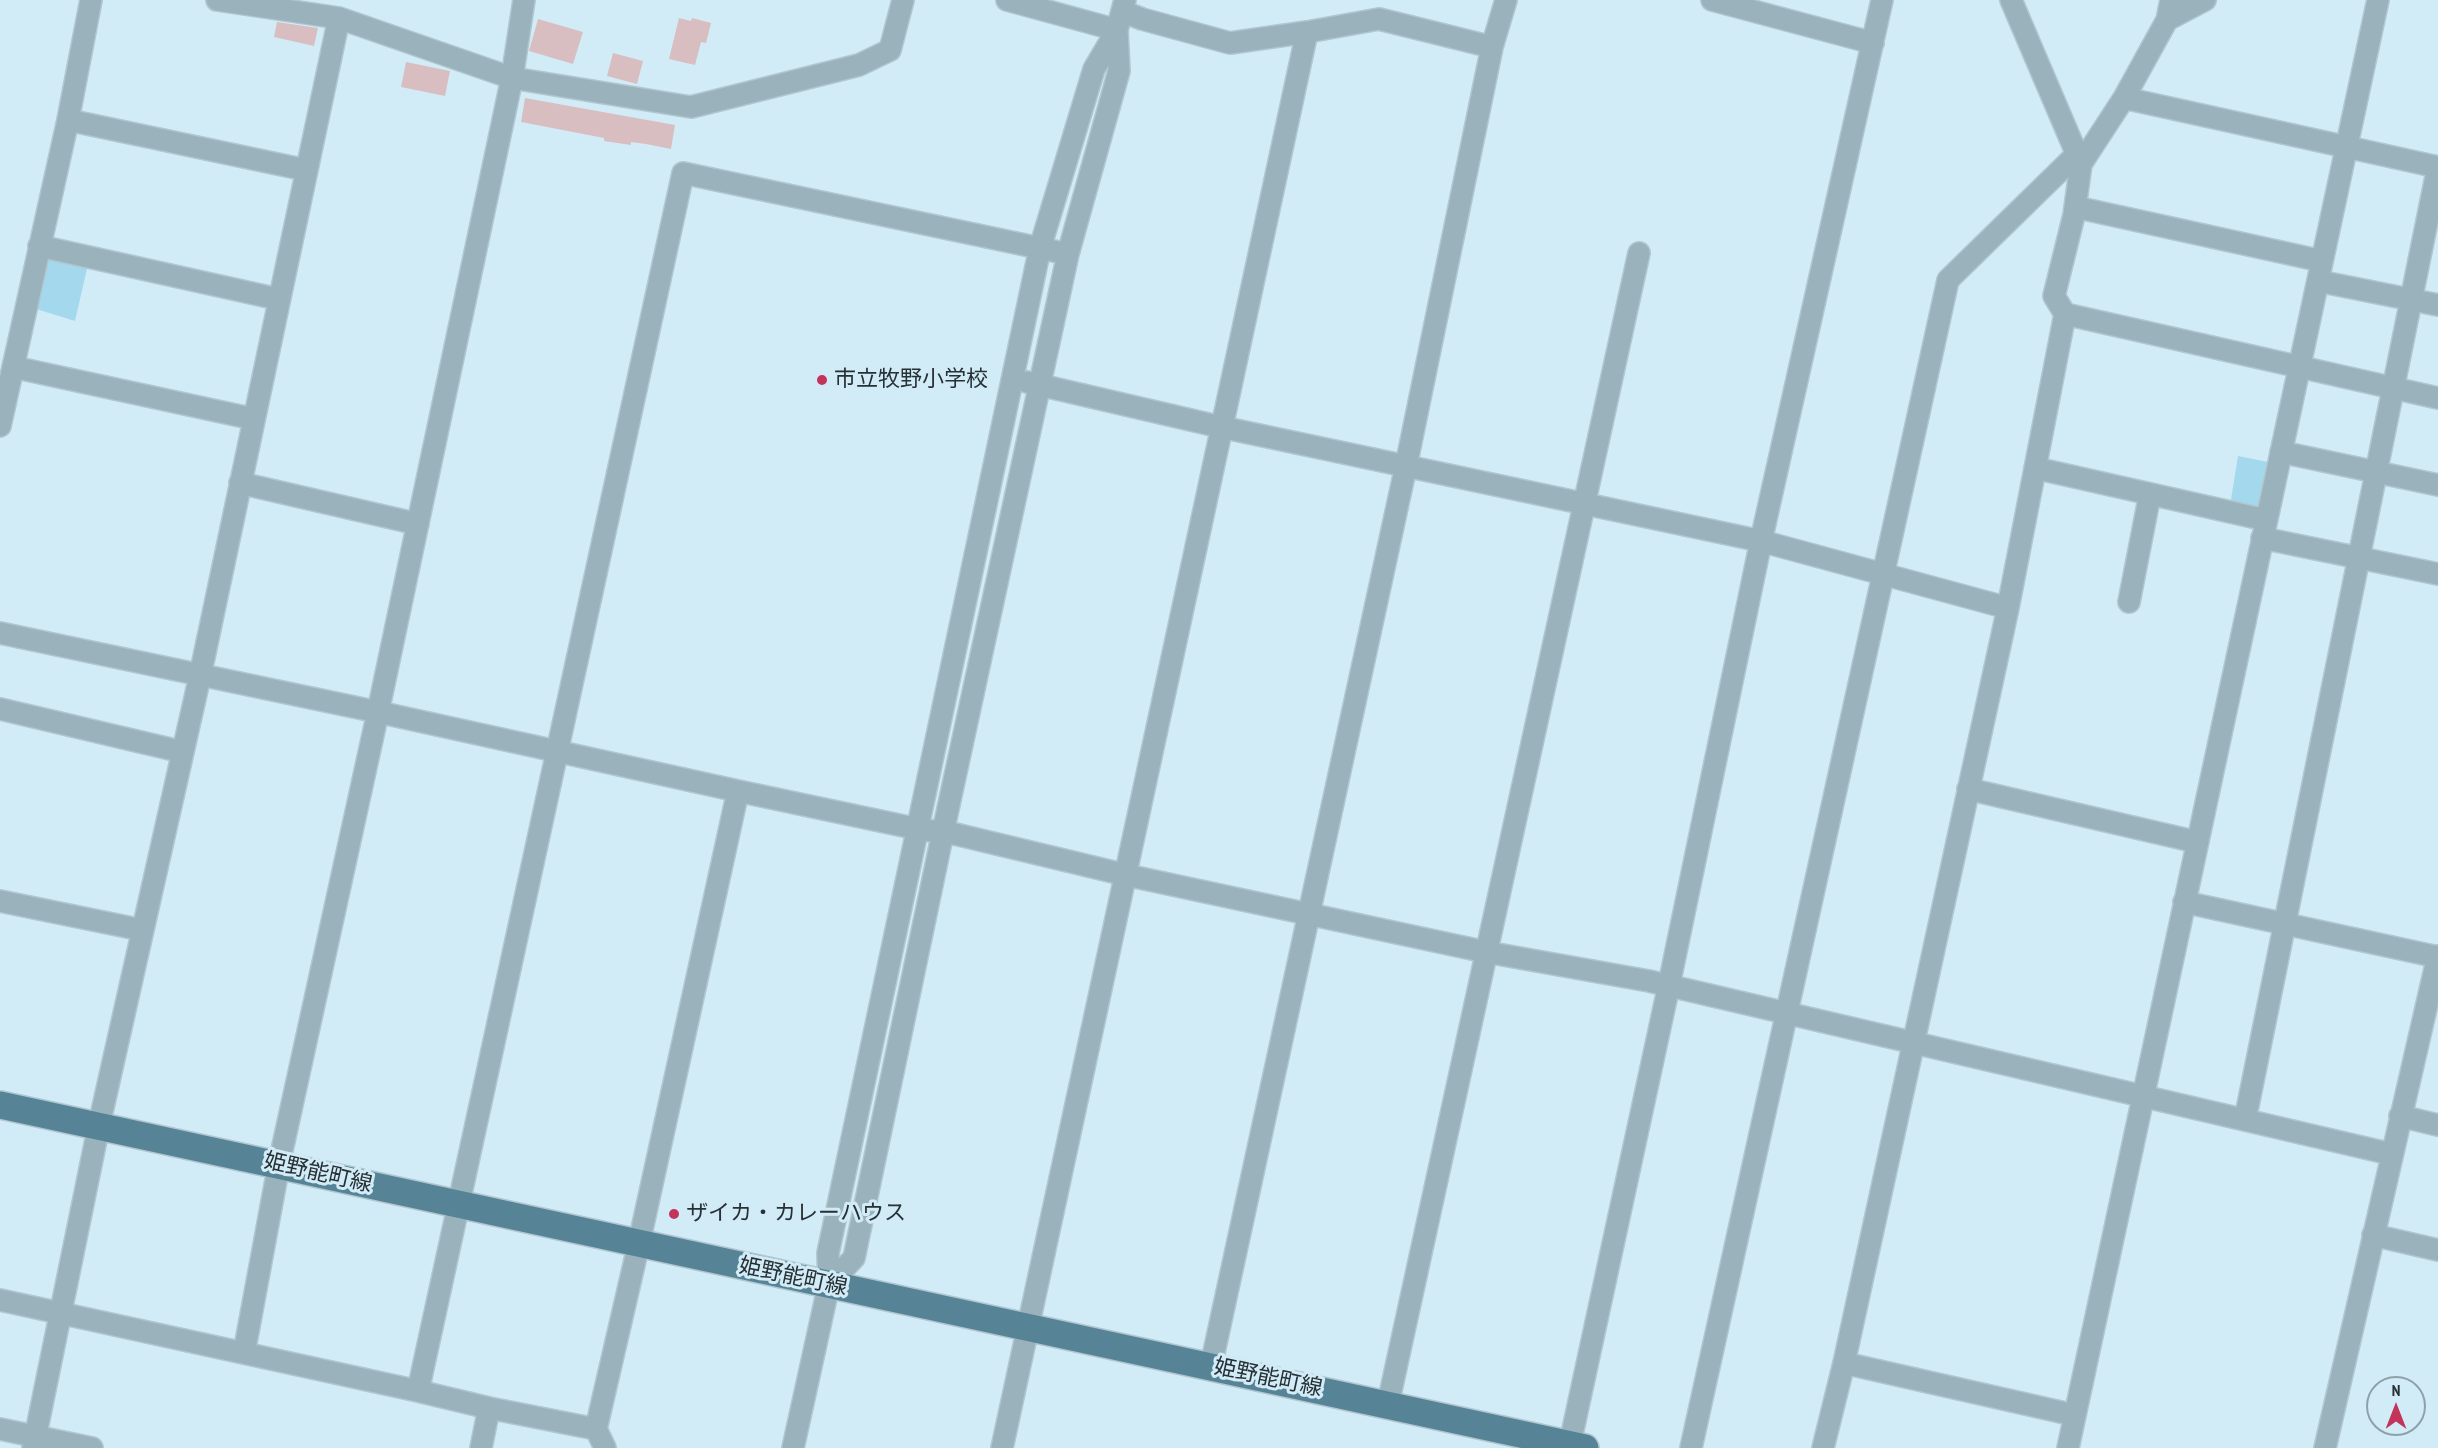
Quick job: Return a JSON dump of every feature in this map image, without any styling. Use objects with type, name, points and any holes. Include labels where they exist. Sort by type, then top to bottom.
[{"type":"main road","name":"姫野能町線","points":[[0,1105],[1388,1404],[1575,1447]]},
{"type":"street","points":[[0,426],[68,120],[91,0]]},
{"type":"street","points":[[218,0],[339,18],[512,78],[691,106],[859,65],[890,50],[903,0]]},
{"type":"street","points":[[244,1353],[279,1164],[378,712],[512,78],[524,0]]},
{"type":"street","points":[[1007,0],[1121,13],[1230,43],[1379,19],[1492,47]]},
{"type":"street","points":[[1211,1366],[1406,466],[1492,47],[1506,0]]},
{"type":"street","points":[[1712,0],[1873,43]]},
{"type":"street","points":[[1575,1447],[1761,540],[1882,0]]},
{"type":"street","points":[[1823,1448],[1844,1363],[2008,608],[2065,314],[2054,296],[2075,207],[2079,159],[2011,0]]},
{"type":"street","points":[[1691,1448],[1948,280],[2079,159],[2124,98],[2169,10],[2205,0]]},
{"type":"street","points":[[2068,1448],[2378,0]]},
{"type":"street","points":[[793,1448],[829,1284],[828,1253],[1040,248],[1094,69],[1121,13]]},
{"type":"street","points":[[829,1284],[854,1258],[1068,254],[1119,71],[1121,13]]},
{"type":"street","points":[[34,1442],[99,1125],[141,930],[200,676],[339,18]]},
{"type":"street","points":[[1002,1448],[1307,32]]},
{"type":"street","points":[[2124,98],[2438,167],[2245,1120]]},
{"type":"street","points":[[68,120],[306,170]]},
{"type":"street","points":[[418,1390],[555,752],[683,173],[1068,254]]},
{"type":"street","points":[[2075,207],[2320,271],[2411,300],[2438,305]]},
{"type":"street","points":[[39,246],[278,299]]},
{"type":"street","points":[[1388,1404],[1639,253]]},
{"type":"street","points":[[2065,314],[2438,398]]},
{"type":"street","points":[[13,367],[254,419]]},
{"type":"street","points":[[1012,379],[1221,427],[1761,540],[2008,608]]},
{"type":"street","points":[[2281,452],[2438,485]]},
{"type":"street","points":[[2035,468],[2150,494],[2359,558],[2438,574]]},
{"type":"street","points":[[240,483],[418,524]]},
{"type":"street","points":[[2129,602],[2150,494]]},
{"type":"street","points":[[0,633],[918,829],[943,832],[1486,952],[1669,985],[2391,1154]]},
{"type":"street","points":[[0,710],[183,752]]},
{"type":"street","points":[[1968,789],[2197,842]]},
{"type":"street","points":[[0,1300],[418,1390],[601,1439],[639,1243],[738,791]]},
{"type":"street","points":[[0,901],[141,930]]},
{"type":"street","points":[[2184,902],[2438,957],[2325,1448]]},
{"type":"street","points":[[2400,1116],[2438,1125]]},
{"type":"street","points":[[2373,1235],[2438,1250]]},
{"type":"street","points":[[1844,1363],[2074,1415]]},
{"type":"street","points":[[481,1448],[489,1408]]},
{"type":"street","points":[[0,1429],[34,1442],[92,1448]]},
{"type":"shaded area","points":[[47,252],[89,260],[75,321],[33,308]]},
{"type":"shaded area","points":[[2238,456],[2278,464],[2266,520],[2229,512]]},
{"type":"building","points":[[679,18],[691,21],[692,18],[711,23],[706,43],[701,42],[695,65],[669,59]]},
{"type":"building","points":[[538,19],[583,32],[573,64],[529,51]]},
{"type":"building","points":[[277,22],[318,28],[314,46],[274,37]]},
{"type":"building","points":[[613,53],[643,61],[637,84],[607,76]]},
{"type":"building","points":[[406,62],[450,71],[445,96],[401,87]]},
{"type":"building","points":[[525,98],[675,125],[671,149],[631,142],[631,145],[604,141],[604,138],[521,122]]},
{"type":"place","name":"市立牧野小学校","points":[[822,380]]},
{"type":"place","name":"ザイカ・カレーハウス","points":[[674,1214]]}]
